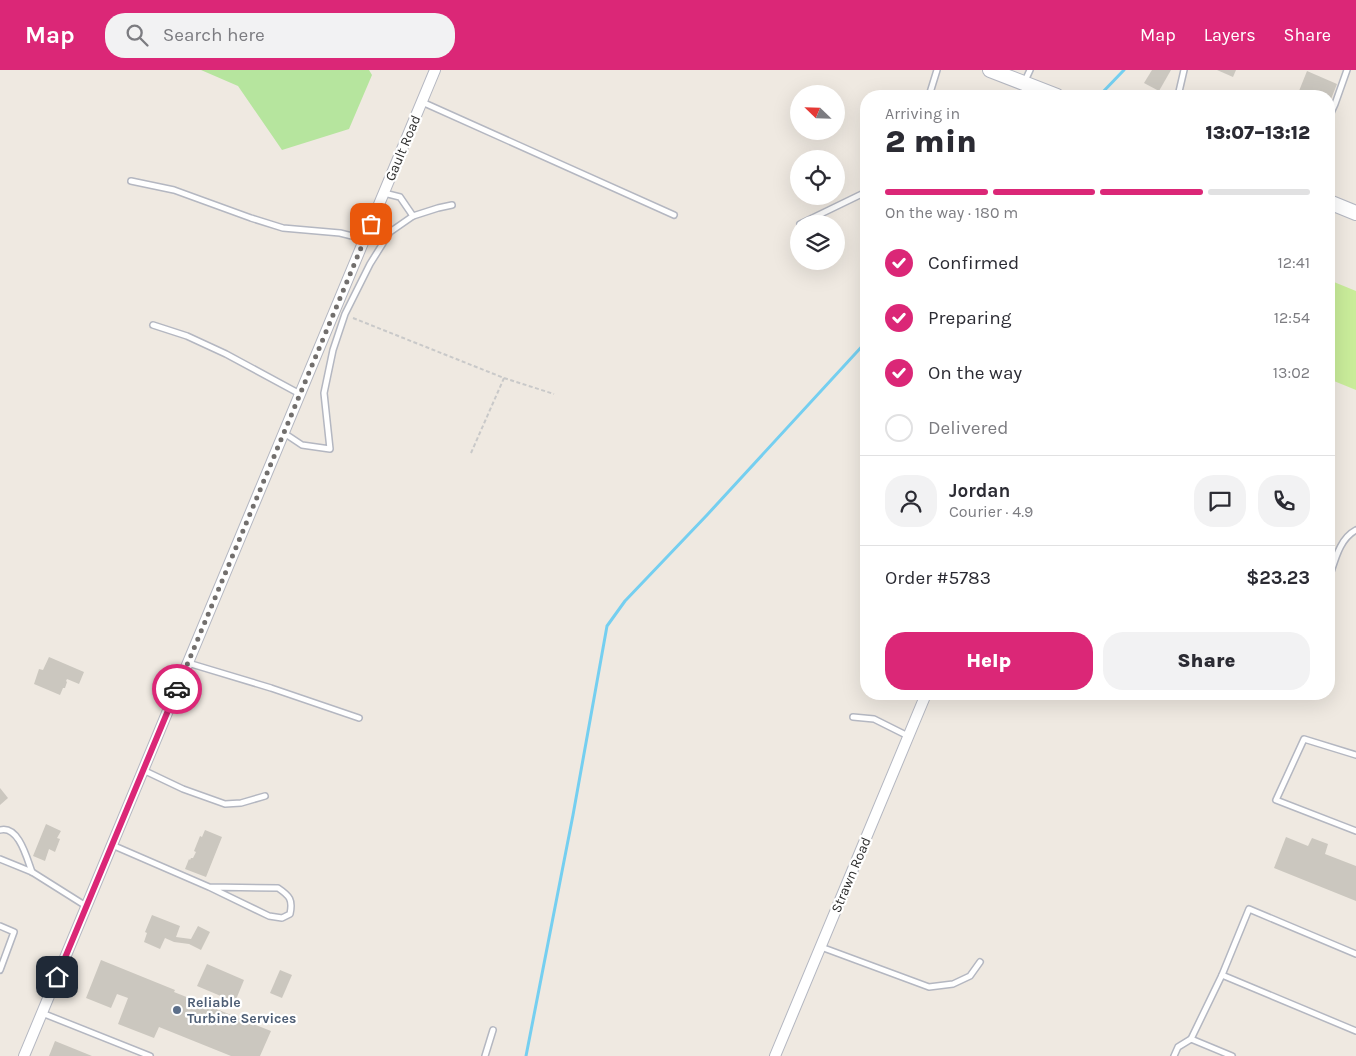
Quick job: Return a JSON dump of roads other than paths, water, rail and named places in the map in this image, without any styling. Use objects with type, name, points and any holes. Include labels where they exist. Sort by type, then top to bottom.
[{"type":"main road","points":[[990,70],[1041,90]]},
{"type":"main road","points":[[1335,204],[1356,213]]},
{"type":"street","name":"Gault Road","points":[[24,1056],[435,70]]},
{"type":"street","name":"Strawn Road","points":[[774,1056],[923,700]]},
{"type":"lane","points":[[931,90],[937,70]]},
{"type":"lane","points":[[1024,83],[1030,70]]},
{"type":"lane","points":[[1179,90],[1184,70]]},
{"type":"lane","points":[[1335,104],[1347,70]]},
{"type":"lane","points":[[422,102],[674,215]]},
{"type":"lane","points":[[131,181],[174,190],[283,228],[340,233],[365,239]]},
{"type":"lane","points":[[384,193],[400,197],[413,216]]},
{"type":"lane","points":[[819,215],[860,195]]},
{"type":"lane","points":[[284,433],[302,445],[330,449],[324,392],[333,350],[345,314],[370,264],[390,232],[413,216],[452,205]]},
{"type":"lane","points":[[153,324],[187,336],[226,354],[300,394]]},
{"type":"lane","points":[[1335,560],[1344,540],[1356,530]]},
{"type":"lane","points":[[188,663],[359,718]]},
{"type":"lane","points":[[853,717],[874,719],[908,737]]},
{"type":"lane","points":[[1356,755],[1304,739],[1276,800],[1356,831]]},
{"type":"lane","points":[[144,770],[183,789],[225,804],[241,803],[265,796]]},
{"type":"lane","points":[[0,830],[4,829],[14,833],[23,847],[32,872]]},
{"type":"lane","points":[[112,845],[209,887],[269,916],[282,918],[290,914],[292,905],[287,894],[278,888],[209,887]]},
{"type":"lane","points":[[0,859],[32,872],[86,907]]},
{"type":"lane","points":[[1174,1056],[1178,1047],[1191,1039],[1222,975],[1249,909],[1356,954]]},
{"type":"lane","points":[[0,926],[14,932],[0,970]]},
{"type":"lane","points":[[821,947],[929,987],[953,984],[970,976],[980,962]]},
{"type":"lane","points":[[1222,975],[1356,1031]]},
{"type":"lane","points":[[42,1013],[150,1056]]},
{"type":"lane","points":[[485,1056],[493,1030]]},
{"type":"lane","points":[[1191,1039],[1232,1056]]},
{"type":"lane","points":[[1213,1056],[1216,1049]]},
{"type":"waterway","points":[[1105,90],[1124,70]]},
{"type":"waterway","points":[[526,1056],[573,815],[607,626],[625,601],[860,349]]},
{"type":"place","name":"Reliable Turbine Services","points":[[177,1010]]}]
